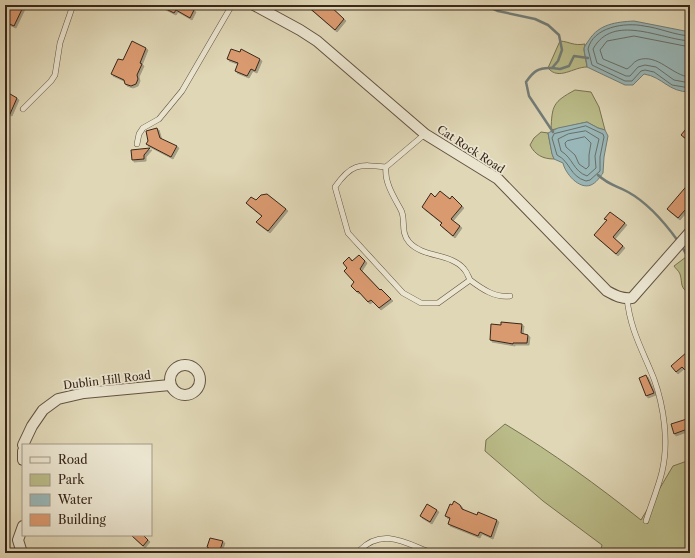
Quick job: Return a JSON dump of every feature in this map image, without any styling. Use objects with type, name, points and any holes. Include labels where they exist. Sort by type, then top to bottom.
[{"type":"street","name":"Cat Rock Road","points":[[254,5],[317,41],[425,134],[498,178],[607,291],[622,299],[628,298]]},
{"type":"street","points":[[628,298],[632,298],[689,233]]},
{"type":"street","name":"Dublin Hill Road","points":[[24,444],[32,426],[43,410],[58,399],[84,393],[170,386]]},
{"type":"street","points":[[22,529],[18,540],[22,553]]},
{"type":"lane","points":[[24,109],[55,75],[60,43],[73,5]]},
{"type":"lane","points":[[136,144],[139,134],[143,128],[159,119],[182,91],[232,5]]},
{"type":"lane","points":[[425,134],[386,167],[385,177],[403,212],[402,227],[408,241],[428,254],[453,261],[464,268],[470,280],[488,292],[503,297],[510,296]]},
{"type":"lane","points":[[386,167],[361,165],[352,167],[345,172],[335,187],[348,233],[399,290],[421,303],[438,303],[470,280]]},
{"type":"lane","points":[[628,298],[635,337],[658,391],[663,414],[665,446],[662,472],[646,521]]},
{"type":"lane","points":[[360,553],[360,550],[368,542],[381,538],[397,540],[432,553]]},
{"type":"green space","points":[[560,41],[585,44],[584,50],[587,67],[561,73],[552,72],[548,68]]},
{"type":"green space","points":[[575,90],[591,92],[599,107],[605,130],[587,122],[551,130],[552,115],[555,105],[562,98]]},
{"type":"green space","points":[[541,132],[548,133],[554,159],[540,156],[530,145],[534,138]]},
{"type":"green space","points":[[690,254],[690,294],[683,287],[680,274],[674,266]]},
{"type":"green space","points":[[505,424],[540,446],[608,494],[641,520],[673,466],[690,460],[690,553],[600,553],[602,545],[543,501],[485,451],[486,440]]},
{"type":"water","points":[[634,21],[690,32],[690,92],[676,90],[656,78],[644,74],[633,85],[625,85],[587,67],[584,48],[598,30],[614,23]]},
{"type":"water","points":[[587,122],[605,130],[608,136],[603,173],[595,183],[586,186],[573,180],[563,163],[554,159],[548,133],[558,128]]},
{"type":"building","points":[[5,5],[24,5],[14,26],[5,22]]},
{"type":"building","points":[[158,5],[185,5],[194,10],[190,18],[176,10],[174,13]]},
{"type":"building","points":[[306,5],[329,5],[344,19],[335,30]]},
{"type":"building","points":[[132,41],[146,48],[140,63],[142,64],[137,75],[138,79],[136,84],[131,86],[125,84],[124,80],[111,74],[118,59],[123,60]]},
{"type":"building","points":[[231,49],[240,52],[241,49],[260,59],[255,71],[251,69],[247,76],[235,71],[238,63],[227,59]]},
{"type":"building","points":[[5,91],[17,98],[10,114],[8,113],[5,117]]},
{"type":"building","points":[[690,124],[690,142],[681,135]]},
{"type":"building","points":[[157,128],[160,138],[177,146],[171,157],[146,144],[148,141],[146,131]]},
{"type":"building","points":[[150,148],[144,155],[144,159],[132,160],[131,150]]},
{"type":"building","points":[[690,182],[690,213],[685,210],[678,218],[667,209]]},
{"type":"building","points":[[440,191],[450,199],[452,196],[462,206],[451,219],[460,226],[453,236],[440,225],[442,223],[422,207],[431,193],[435,197]]},
{"type":"building","points":[[267,194],[286,209],[268,231],[256,222],[262,216],[246,203],[251,197],[256,200],[261,195]]},
{"type":"building","points":[[610,212],[625,223],[613,237],[623,246],[616,254],[594,235],[607,220],[604,219]]},
{"type":"building","points":[[359,255],[365,261],[360,269],[391,299],[379,308],[371,300],[368,302],[351,286],[354,282],[344,271],[347,268],[343,263],[349,257],[352,261]]},
{"type":"building","points":[[501,322],[522,324],[521,333],[528,335],[527,343],[513,344],[490,340],[491,324],[501,325]]},
{"type":"building","points":[[687,352],[690,356],[690,375],[682,367],[676,372],[671,366]]},
{"type":"building","points":[[646,375],[654,393],[646,396],[639,378]]},
{"type":"building","points":[[690,418],[690,428],[674,434],[671,424]]},
{"type":"building","points":[[454,501],[460,505],[462,509],[477,515],[478,512],[497,520],[491,537],[480,532],[478,536],[448,524],[450,518],[445,516],[450,504],[452,505]]},
{"type":"building","points":[[427,504],[437,510],[430,522],[420,516]]},
{"type":"building","points":[[132,536],[144,536],[148,540],[143,546]]},
{"type":"building","points":[[210,538],[223,541],[219,553],[211,553],[212,550],[207,547]]},
{"type":"waterway","points":[[485,5],[498,11],[535,19],[548,25],[559,35],[562,50],[558,61],[552,68],[539,69],[531,75],[526,82],[529,96],[553,132]]},
{"type":"waterway","points":[[552,68],[560,69],[569,66],[574,56],[588,58]]},
{"type":"waterway","points":[[598,175],[606,181],[628,192],[642,202],[662,220],[678,241]]},
{"type":"waterway","points":[[681,245],[690,261]]}]
